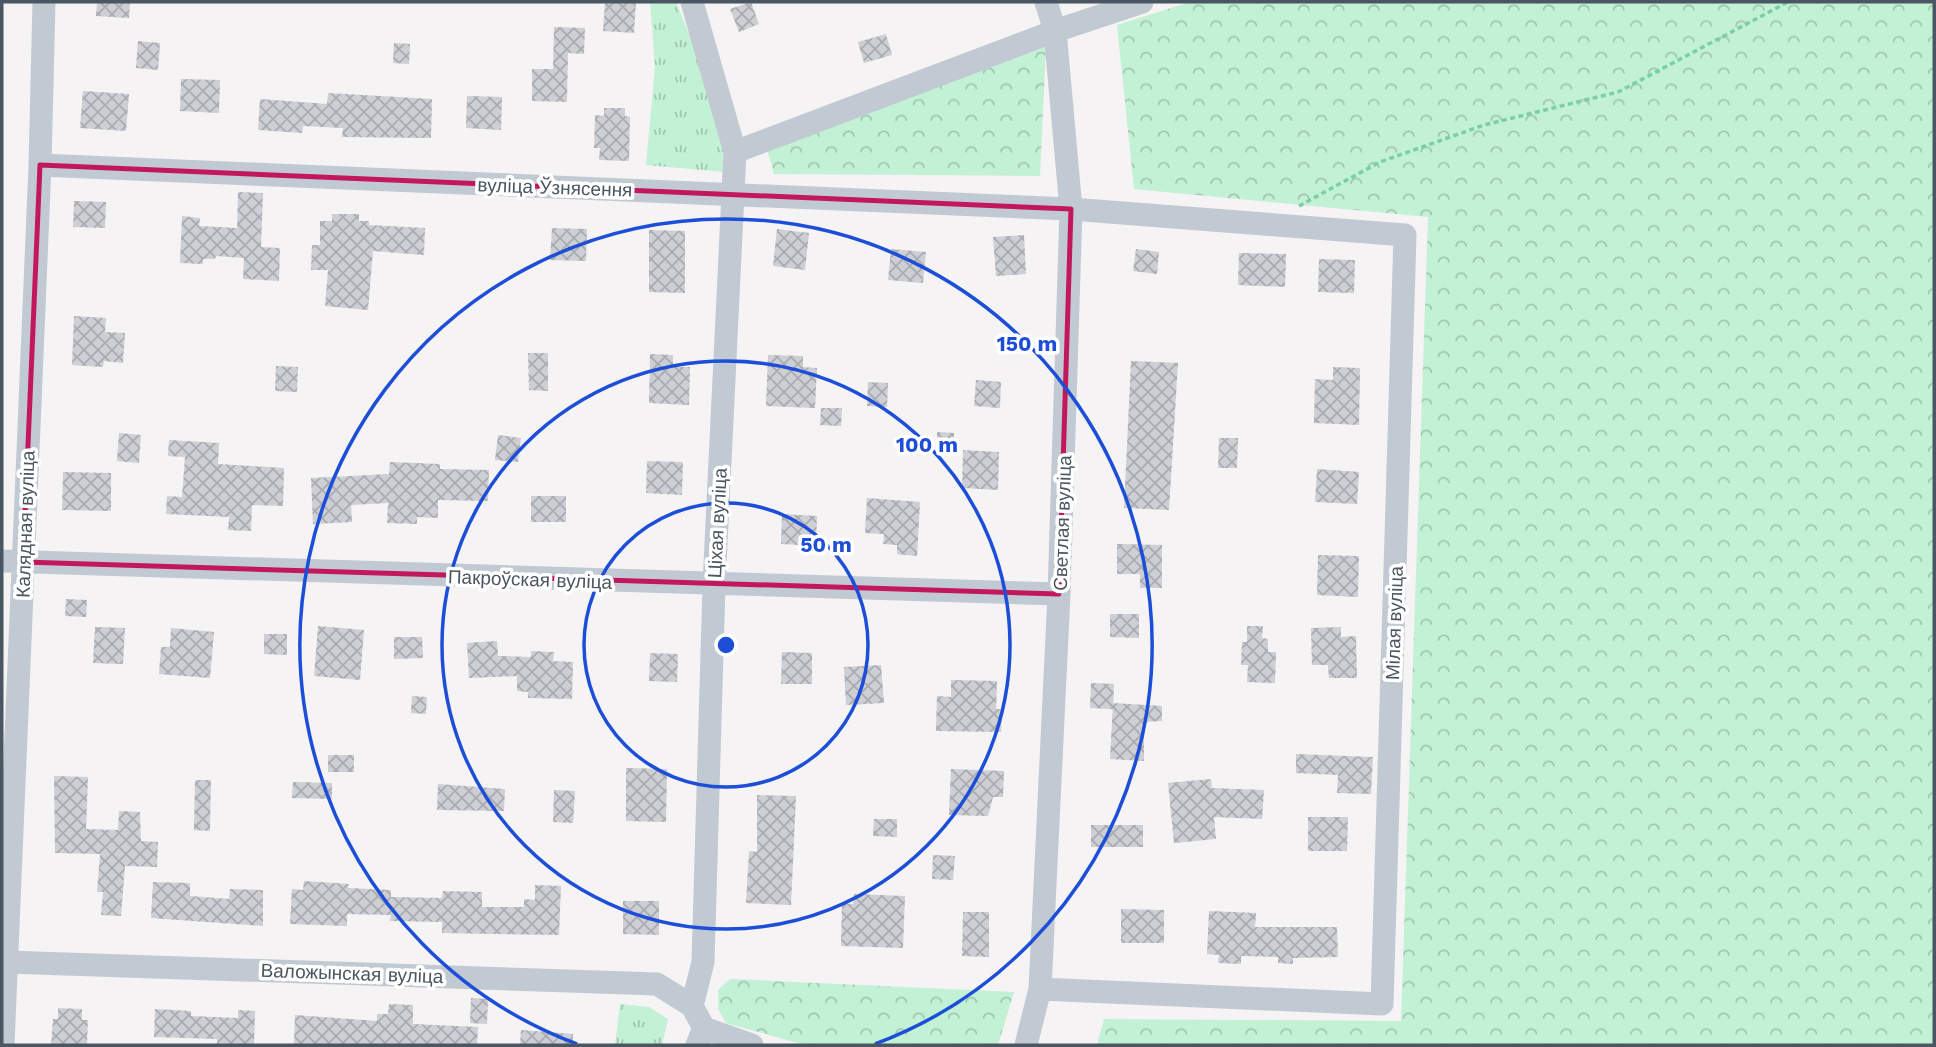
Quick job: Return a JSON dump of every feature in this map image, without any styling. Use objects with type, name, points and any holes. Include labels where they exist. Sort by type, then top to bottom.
[{"type":"street","name":"Калядная вуліца","points":[[3,1045],[7,962],[12,561],[40,165],[44,2]]},
{"type":"street","name":"Ціхая вуліца","points":[[692,2],[735,152],[714,585],[703,962],[692,1006]]},
{"type":"street","name":"Светлая вуліца","points":[[1026,1045],[1040,989],[1059,594],[1071,209],[1055,31],[1046,2]]},
{"type":"street","points":[[735,152],[1055,31],[1142,2]]},
{"type":"street","name":"вуліца Ўзнясення","points":[[40,165],[1071,209]]},
{"type":"street","name":"Мілая вуліца","points":[[1040,989],[1382,1004],[1405,235],[1071,209]]},
{"type":"street","name":"Пакроўская вуліца","points":[[12,561],[1059,594]]},
{"type":"street","name":"Валожынская вуліца","points":[[7,962],[657,984],[692,1006]]},
{"type":"street","points":[[692,1006],[700,1037],[752,1045]]},
{"type":"path","points":[[1298,206],[1380,162],[1484,125],[1618,92],[1788,2]]},
{"type":"highlighted area","points":[[40,165],[1071,209],[1059,594],[23,562]]},
{"type":"green space","points":[[650,2],[676,2],[715,107],[724,172],[646,165],[655,66]]},
{"type":"green space","points":[[1190,2],[1934,2],[1934,1045],[1097,1045],[1104,1019],[1401,1021],[1428,217],[1134,189],[1117,25]]},
{"type":"green space","points":[[1046,47],[1040,176],[774,174],[767,149]]},
{"type":"green space","points":[[730,979],[1014,992],[998,1045],[805,1045],[726,1023],[718,1009],[718,990]]},
{"type":"green space","points":[[620,1004],[649,1007],[668,1019],[662,1045],[615,1045]]},
{"type":"building","points":[[97,2],[130,2],[129,18],[96,16]]},
{"type":"building","points":[[605,2],[636,2],[634,33],[603,31]]},
{"type":"building","points":[[751,2],[759,24],[739,32],[730,9]]},
{"type":"building","points":[[554,27],[585,28],[584,54],[568,53],[567,102],[532,101],[532,69],[553,69]]},
{"type":"building","points":[[886,34],[892,55],[864,63],[858,42]]},
{"type":"building","points":[[138,41],[160,43],[158,70],[136,68]]},
{"type":"building","points":[[394,43],[410,44],[409,64],[393,63]]},
{"type":"building","points":[[181,79],[220,80],[219,113],[180,111]]},
{"type":"building","points":[[83,91],[129,94],[126,131],[80,128]]},
{"type":"building","points":[[328,93],[432,99],[431,138],[342,137],[343,128],[303,126],[302,133],[258,130],[260,99],[327,104]]},
{"type":"building","points":[[467,96],[502,97],[501,130],[466,128]]},
{"type":"building","points":[[604,108],[625,108],[625,116],[630,117],[629,161],[599,160],[600,148],[594,148],[595,115],[604,116]]},
{"type":"building","points":[[238,192],[263,193],[261,247],[280,248],[279,281],[243,279],[244,258],[216,256],[215,259],[203,259],[203,264],[180,263],[182,216],[200,218],[199,226],[237,228]]},
{"type":"building","points":[[74,201],[106,202],[105,228],[73,227]]},
{"type":"building","points":[[332,214],[359,214],[359,221],[369,221],[369,225],[425,228],[424,255],[373,251],[368,310],[325,306],[328,270],[311,270],[312,245],[320,245],[320,221],[332,221]]},
{"type":"building","points":[[552,228],[587,229],[586,261],[550,260]]},
{"type":"building","points":[[777,229],[809,233],[805,270],[773,266]]},
{"type":"building","points":[[649,230],[685,231],[685,293],[649,292]]},
{"type":"building","points":[[1024,235],[1026,274],[996,276],[993,237]]},
{"type":"building","points":[[891,249],[926,252],[923,283],[888,280]]},
{"type":"building","points":[[1136,249],[1159,252],[1157,274],[1133,271]]},
{"type":"building","points":[[1239,253],[1286,254],[1285,287],[1238,285]]},
{"type":"building","points":[[1319,259],[1355,260],[1354,293],[1318,292]]},
{"type":"building","points":[[74,316],[106,318],[105,332],[125,333],[123,363],[104,361],[103,367],[72,365]]},
{"type":"building","points":[[528,353],[548,353],[548,391],[529,390]]},
{"type":"building","points":[[650,354],[673,355],[673,367],[690,367],[689,405],[649,403]]},
{"type":"building","points":[[768,355],[803,356],[803,367],[817,368],[815,408],[766,406]]},
{"type":"building","points":[[1131,361],[1178,363],[1169,510],[1124,508]]},
{"type":"building","points":[[276,366],[298,367],[297,392],[275,391]]},
{"type":"building","points":[[1333,367],[1360,368],[1359,425],[1314,423],[1315,379],[1333,380]]},
{"type":"building","points":[[976,380],[1001,382],[1000,408],[974,406]]},
{"type":"building","points":[[868,382],[888,383],[887,407],[867,406]]},
{"type":"building","points":[[821,408],[842,408],[841,426],[820,425]]},
{"type":"building","points":[[937,432],[954,433],[954,451],[937,450]]},
{"type":"building","points":[[119,433],[141,435],[139,463],[117,461]]},
{"type":"building","points":[[498,435],[521,438],[518,462],[495,460]]},
{"type":"building","points":[[1219,438],[1238,438],[1237,468],[1218,468]]},
{"type":"building","points":[[169,440],[219,443],[218,464],[284,468],[283,506],[252,505],[251,531],[228,530],[229,517],[166,514],[167,496],[182,497],[185,457],[168,456]]},
{"type":"building","points":[[963,450],[999,452],[998,490],[962,488]]},
{"type":"building","points":[[647,461],[683,462],[682,495],[646,493]]},
{"type":"building","points":[[390,462],[440,464],[440,469],[489,470],[488,501],[438,500],[438,518],[417,517],[417,524],[387,523],[388,503],[351,505],[352,522],[313,524],[311,478],[389,474]]},
{"type":"building","points":[[1317,469],[1359,472],[1357,504],[1315,502]]},
{"type":"building","points":[[63,472],[111,473],[111,511],[62,510]]},
{"type":"building","points":[[531,496],[566,496],[566,522],[531,522]]},
{"type":"building","points":[[867,498],[920,502],[917,556],[897,554],[897,545],[883,544],[884,534],[865,533]]},
{"type":"building","points":[[782,514],[817,516],[816,546],[781,544]]},
{"type":"building","points":[[1117,544],[1162,545],[1162,588],[1140,588],[1140,574],[1117,574]]},
{"type":"building","points":[[1318,555],[1359,556],[1358,597],[1317,595]]},
{"type":"building","points":[[66,599],[87,600],[86,617],[65,616]]},
{"type":"building","points":[[1110,614],[1139,614],[1139,638],[1110,637]]},
{"type":"building","points":[[318,626],[364,630],[360,680],[314,676]]},
{"type":"building","points":[[1247,626],[1263,626],[1262,638],[1268,639],[1268,652],[1276,652],[1275,683],[1247,682],[1248,665],[1241,665],[1242,642],[1247,642]]},
{"type":"building","points":[[95,627],[125,628],[123,664],[93,663]]},
{"type":"building","points":[[1341,627],[1341,637],[1356,636],[1357,678],[1329,678],[1328,665],[1312,665],[1311,628]]},
{"type":"building","points":[[171,628],[214,632],[210,678],[159,674],[161,647],[170,647]]},
{"type":"building","points":[[264,634],[287,634],[287,655],[264,654]]},
{"type":"building","points":[[394,637],[422,637],[423,658],[394,659]]},
{"type":"building","points":[[497,641],[498,656],[531,657],[531,651],[554,652],[553,661],[573,662],[572,699],[528,698],[528,692],[517,691],[517,676],[469,678],[467,643]]},
{"type":"building","points":[[782,652],[812,653],[812,684],[781,684]]},
{"type":"building","points":[[650,653],[678,654],[677,682],[649,681]]},
{"type":"building","points":[[881,665],[884,703],[846,705],[844,667]]},
{"type":"building","points":[[951,680],[997,681],[996,709],[1002,709],[1001,732],[936,731],[937,696],[951,697]]},
{"type":"building","points":[[1091,683],[1114,684],[1113,709],[1090,708]]},
{"type":"building","points":[[412,696],[427,697],[426,714],[411,713]]},
{"type":"building","points":[[1113,703],[1162,706],[1162,721],[1144,722],[1144,761],[1110,759]]},
{"type":"building","points":[[1296,754],[1373,757],[1371,794],[1337,793],[1338,775],[1296,773]]},
{"type":"building","points":[[328,755],[354,755],[354,772],[328,772]]},
{"type":"building","points":[[626,768],[667,769],[666,822],[626,821]]},
{"type":"building","points":[[951,769],[1004,771],[1003,797],[993,797],[988,816],[949,815]]},
{"type":"building","points":[[54,776],[88,777],[86,829],[118,830],[119,811],[140,812],[141,841],[158,842],[157,867],[125,866],[121,916],[101,915],[103,892],[97,892],[100,854],[55,853]]},
{"type":"building","points":[[1211,779],[1212,788],[1264,790],[1262,819],[1214,817],[1216,839],[1174,843],[1168,783]]},
{"type":"building","points":[[195,780],[211,780],[210,831],[194,830]]},
{"type":"building","points":[[293,782],[332,783],[332,799],[292,798]]},
{"type":"building","points":[[438,784],[505,789],[504,811],[437,810]]},
{"type":"building","points":[[554,790],[575,791],[573,823],[553,822]]},
{"type":"building","points":[[757,795],[796,796],[791,905],[746,903],[749,851],[757,852]]},
{"type":"building","points":[[1308,817],[1348,817],[1347,851],[1308,851]]},
{"type":"building","points":[[874,819],[897,819],[897,837],[873,836]]},
{"type":"building","points":[[1091,825],[1143,825],[1143,847],[1091,847]]},
{"type":"building","points":[[933,855],[955,856],[953,880],[932,879]]},
{"type":"building","points":[[304,881],[349,884],[348,888],[391,890],[391,897],[442,898],[443,891],[482,892],[482,907],[524,907],[524,899],[535,900],[535,885],[561,886],[559,935],[442,933],[442,922],[390,921],[391,915],[347,914],[347,926],[290,924],[292,889],[303,890]]},
{"type":"building","points":[[153,882],[190,883],[190,896],[229,899],[230,889],[263,890],[263,926],[151,918]]},
{"type":"building","points":[[854,894],[905,896],[903,948],[841,946],[842,903],[853,904]]},
{"type":"building","points":[[623,901],[659,901],[659,935],[623,934]]},
{"type":"building","points":[[1121,909],[1164,910],[1164,943],[1121,943]]},
{"type":"building","points":[[1209,911],[1256,913],[1255,927],[1337,927],[1338,957],[1293,958],[1293,964],[1278,963],[1278,957],[1241,956],[1241,964],[1218,963],[1219,955],[1207,954]]},
{"type":"building","points":[[963,912],[989,912],[989,957],[962,956]]},
{"type":"building","points":[[471,998],[488,999],[487,1024],[470,1023]]},
{"type":"building","points":[[389,1004],[413,1005],[413,1024],[478,1027],[477,1045],[294,1045],[295,1015],[377,1021],[377,1014],[388,1014]]},
{"type":"building","points":[[58,1008],[82,1009],[82,1020],[88,1020],[87,1045],[51,1045],[53,1019],[58,1019]]},
{"type":"building","points":[[155,1009],[191,1011],[191,1016],[238,1018],[238,1010],[255,1011],[254,1045],[217,1045],[217,1039],[154,1037]]},
{"type":"building","points":[[521,1030],[573,1034],[573,1045],[520,1045]]}]
